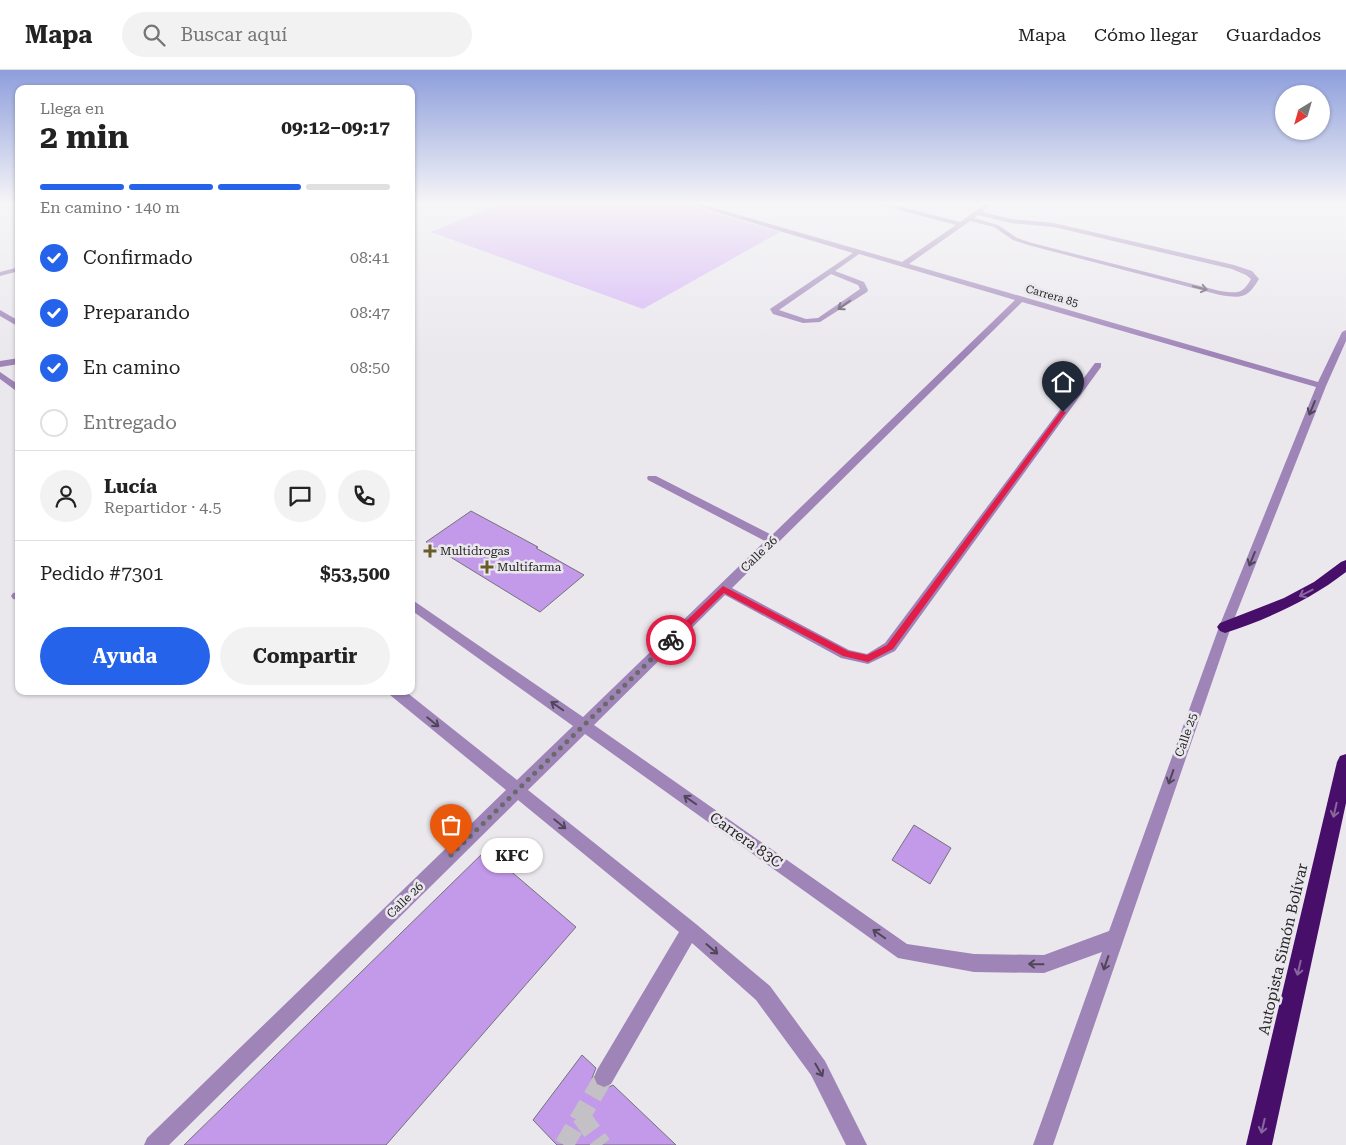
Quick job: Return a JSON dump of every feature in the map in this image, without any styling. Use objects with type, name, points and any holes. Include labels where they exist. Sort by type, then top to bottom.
[{"type":"highway","points":[[1224,627],[1289,602],[1319,586],[1346,565]]},
{"type":"highway","name":"Autopista Simón Bolívar","points":[[1259,1145],[1346,762]]},
{"type":"street","points":[[830,271],[847,276],[861,284],[864,290],[820,320],[806,321],[776,312],[774,309],[830,271],[856,253]]},
{"type":"street","name":"Carrera 85","points":[[862,253],[1321,386]]},
{"type":"street","points":[[903,265],[920,253]]},
{"type":"street","points":[[1066,253],[1220,293],[1240,295],[1248,291],[1254,279],[1249,272],[1176,253]]},
{"type":"street","points":[[0,274],[15,270]]},
{"type":"street","name":"Calle 26","points":[[154,1145],[1020,299]]},
{"type":"street","points":[[0,312],[15,322]]},
{"type":"street","name":"Calle 25","points":[[1042,1145],[1224,627],[1321,386],[1346,332]]},
{"type":"street","points":[[0,364],[15,362]]},
{"type":"street","points":[[723,589],[846,654],[868,659],[890,647],[1098,365]]},
{"type":"street","points":[[0,375],[15,387]]},
{"type":"street","points":[[652,478],[773,540]]},
{"type":"street","name":"Carrera 83C","points":[[415,606],[904,952],[974,963],[1044,964],[1114,938]]},
{"type":"street","points":[[400,695],[690,930],[763,993],[818,1068],[858,1145]]},
{"type":"street","points":[[604,1076],[690,930]]},
{"type":"shaded area","points":[[489,253],[742,253],[643,309]]},
{"type":"building","points":[[471,511],[538,547],[536,548],[584,575],[540,612],[426,542]]},
{"type":"building","points":[[914,825],[951,848],[930,884],[892,860]]},
{"type":"building","points":[[486,850],[576,927],[386,1145],[184,1145]]},
{"type":"building","points":[[582,1055],[596,1068],[592,1078],[596,1086],[605,1089],[613,1085],[676,1145],[557,1145],[533,1120]]},
{"type":"tunnel","points":[[581,1116],[604,1077]]},
{"type":"tunnel","points":[[564,1145],[581,1116]]},
{"type":"tunnel","points":[[581,1116],[602,1145]]},
{"type":"way so far","points":[[451,855],[671,640]]},
{"type":"place","name":"Multidrogas","points":[[430,551]]},
{"type":"place","name":"Multifarma","points":[[487,567]]},
{"type":"place","name":"KFC","points":[[451,855]]},
{"type":"route","points":[[671,640],[723,589],[846,654],[868,659],[890,647],[1063,412]]}]
